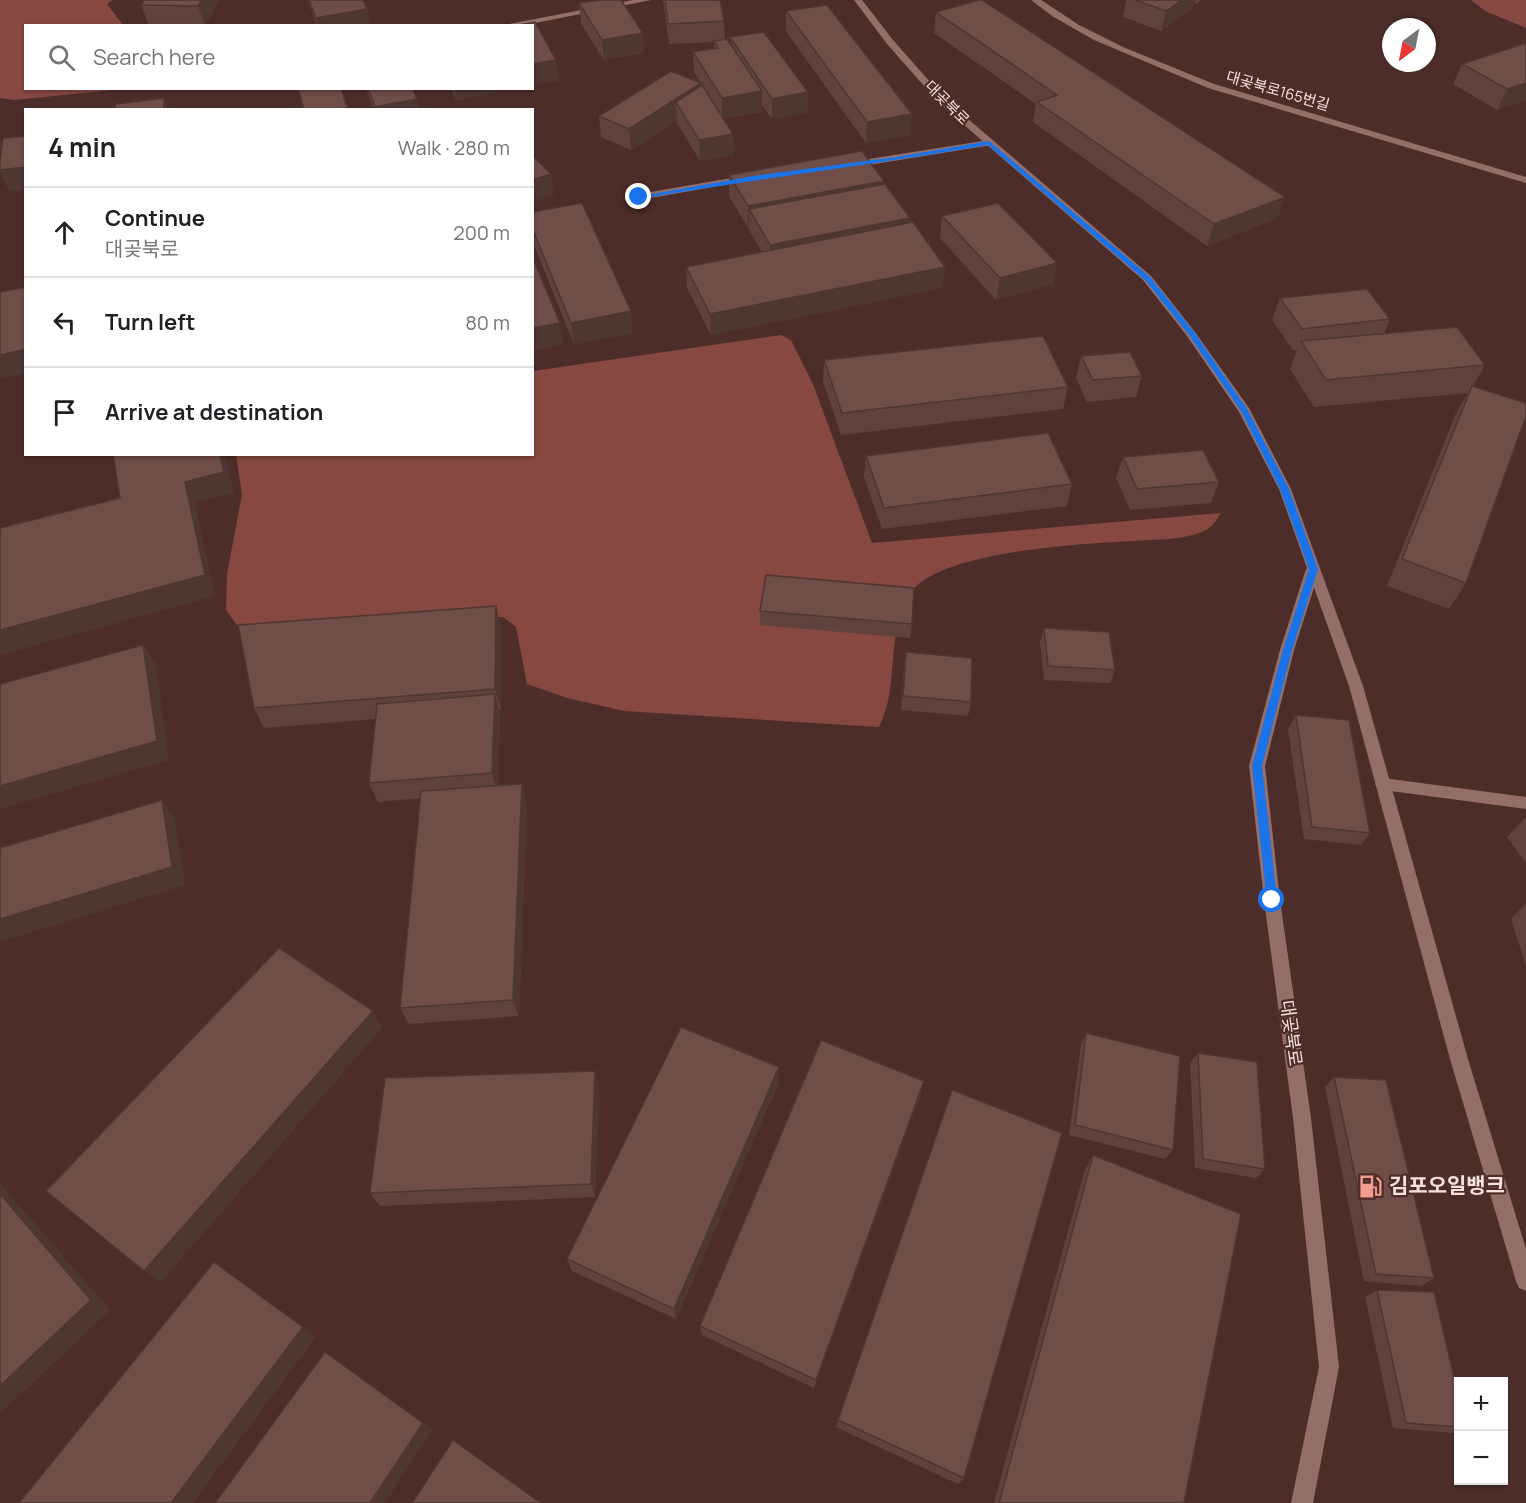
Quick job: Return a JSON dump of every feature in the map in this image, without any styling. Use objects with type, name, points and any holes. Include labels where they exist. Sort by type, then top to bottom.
[{"type":"street","points":[[514,24],[647,0]]},
{"type":"street","name":"대곶북로","points":[[858,0],[890,42],[943,102],[1147,278],[1191,333],[1250,421],[1285,489],[1356,686],[1459,1059],[1526,1281]]},
{"type":"street","name":"대곶북로165번길","points":[[1035,0],[1057,16],[1103,41],[1211,86],[1526,180]]},
{"type":"street","points":[[841,166],[989,143]]},
{"type":"street","points":[[639,197],[764,176]]},
{"type":"street","name":"대곶북로","points":[[1302,1503],[1329,1367],[1302,1118],[1272,900],[1257,766],[1287,650],[1313,569]]},
{"type":"street","points":[[1383,784],[1526,803]]},
{"type":"shaded area","points":[[0,0],[113,0],[107,4],[122,24],[24,24],[24,90],[113,90],[14,100],[0,98]]},
{"type":"shaded area","points":[[1471,0],[1526,0],[1526,28],[1485,11]]},
{"type":"shaded area","points":[[781,335],[791,340],[813,384],[872,543],[1221,513],[1208,529],[1197,534],[1169,539],[1079,545],[1011,553],[978,559],[948,568],[924,580],[909,595],[897,627],[889,695],[879,727],[624,711],[567,698],[527,684],[516,627],[503,617],[260,635],[239,628],[226,610],[227,574],[242,494],[236,456],[534,456],[534,371]]},
{"type":"building","points":[[144,0],[201,0],[198,6],[141,5]]},
{"type":"building","points":[[309,0],[363,0],[367,9],[316,18]]},
{"type":"building","points":[[621,0],[643,33],[602,40],[579,3]]},
{"type":"building","points":[[665,0],[720,0],[724,21],[668,24]]},
{"type":"building","points":[[979,0],[1285,197],[1214,224],[1037,102],[1057,95],[936,12]]},
{"type":"building","points":[[1135,0],[1182,0],[1166,11]]},
{"type":"building","points":[[827,5],[912,114],[867,122],[786,11]]},
{"type":"building","points":[[535,22],[556,60],[534,64],[534,24],[524,24]]},
{"type":"building","points":[[764,32],[808,92],[772,99],[730,37]]},
{"type":"building","points":[[727,39],[762,91],[722,98],[693,52],[718,48],[714,41]]},
{"type":"building","points":[[1526,43],[1526,83],[1507,89],[1462,64]]},
{"type":"building","points":[[671,71],[701,83],[629,129],[599,116]]},
{"type":"building","points":[[702,85],[733,134],[699,140],[676,102]]},
{"type":"building","points":[[299,90],[342,90],[347,108],[303,108]]},
{"type":"building","points":[[369,90],[413,90],[417,99],[375,107]]},
{"type":"building","points":[[164,98],[164,108],[115,108],[116,104]]},
{"type":"building","points":[[24,136],[24,167],[0,170],[3,138]]},
{"type":"building","points":[[862,151],[884,181],[748,206],[729,175]]},
{"type":"building","points":[[534,157],[551,174],[534,179]]},
{"type":"building","points":[[885,184],[910,218],[770,245],[749,209]]},
{"type":"building","points":[[582,203],[631,311],[571,323],[534,233],[534,212]]},
{"type":"building","points":[[998,203],[1057,263],[1000,278],[942,216]]},
{"type":"building","points":[[913,222],[945,267],[710,314],[686,267]]},
{"type":"building","points":[[534,261],[560,323],[534,328]]},
{"type":"building","points":[[24,287],[24,349],[0,355],[0,292]]},
{"type":"building","points":[[1367,289],[1390,319],[1302,329],[1280,298]]},
{"type":"building","points":[[1457,327],[1485,365],[1326,380],[1301,341]]},
{"type":"building","points":[[1043,336],[1068,387],[842,413],[824,360]]},
{"type":"building","points":[[1130,352],[1142,376],[1093,380],[1081,356]]},
{"type":"building","points":[[1472,386],[1526,403],[1526,416],[1466,583],[1402,559]]},
{"type":"building","points":[[1048,433],[1072,484],[884,508],[866,456]]},
{"type":"building","points":[[1203,450],[1219,482],[1137,489],[1123,457]]},
{"type":"building","points":[[113,456],[220,456],[224,472],[185,482],[205,575],[0,630],[0,528],[120,498]]},
{"type":"building","points":[[766,575],[914,588],[912,624],[760,611]]},
{"type":"building","points":[[496,606],[495,689],[254,708],[238,625]]},
{"type":"building","points":[[1044,628],[1109,632],[1115,670],[1048,666]]},
{"type":"building","points":[[143,645],[157,741],[0,786],[0,684]]},
{"type":"building","points":[[906,652],[972,658],[971,702],[903,696]]},
{"type":"building","points":[[495,694],[492,773],[369,783],[377,704]]},
{"type":"building","points":[[1296,715],[1349,720],[1370,833],[1312,827]]},
{"type":"building","points":[[522,784],[513,1000],[400,1008],[421,791]]},
{"type":"building","points":[[162,800],[172,867],[0,919],[0,848]]},
{"type":"building","points":[[279,948],[373,1011],[144,1271],[46,1191]]},
{"type":"building","points":[[681,1027],[779,1067],[674,1309],[567,1259]]},
{"type":"building","points":[[1086,1033],[1180,1056],[1173,1150],[1075,1125]]},
{"type":"building","points":[[821,1040],[924,1081],[816,1380],[700,1326]]},
{"type":"building","points":[[1198,1053],[1257,1062],[1265,1169],[1203,1159]]},
{"type":"building","points":[[595,1071],[591,1184],[370,1193],[385,1078]]},
{"type":"building","name":"김포오일뱅크","points":[[1334,1077],[1386,1080],[1434,1278],[1376,1274]]},
{"type":"building","points":[[952,1090],[1062,1133],[964,1478],[838,1420]]},
{"type":"building","points":[[1093,1155],[1241,1214],[1184,1503],[999,1503]]},
{"type":"building","points":[[0,1194],[91,1300],[0,1386]]},
{"type":"building","points":[[214,1262],[303,1327],[171,1503],[19,1503]]},
{"type":"building","points":[[1377,1290],[1434,1292],[1454,1377],[1454,1427],[1406,1423]]},
{"type":"building","points":[[325,1352],[423,1423],[370,1503],[215,1503]]},
{"type":"building","points":[[453,1440],[541,1503],[412,1503]]},
{"type":"place","name":"김포오일뱅크","points":[[1371,1186]]},
{"type":"route","points":[[639,197],[989,143],[1147,278],[1191,333],[1245,411],[1285,489],[1313,569],[1287,650],[1257,766],[1272,900]]}]
